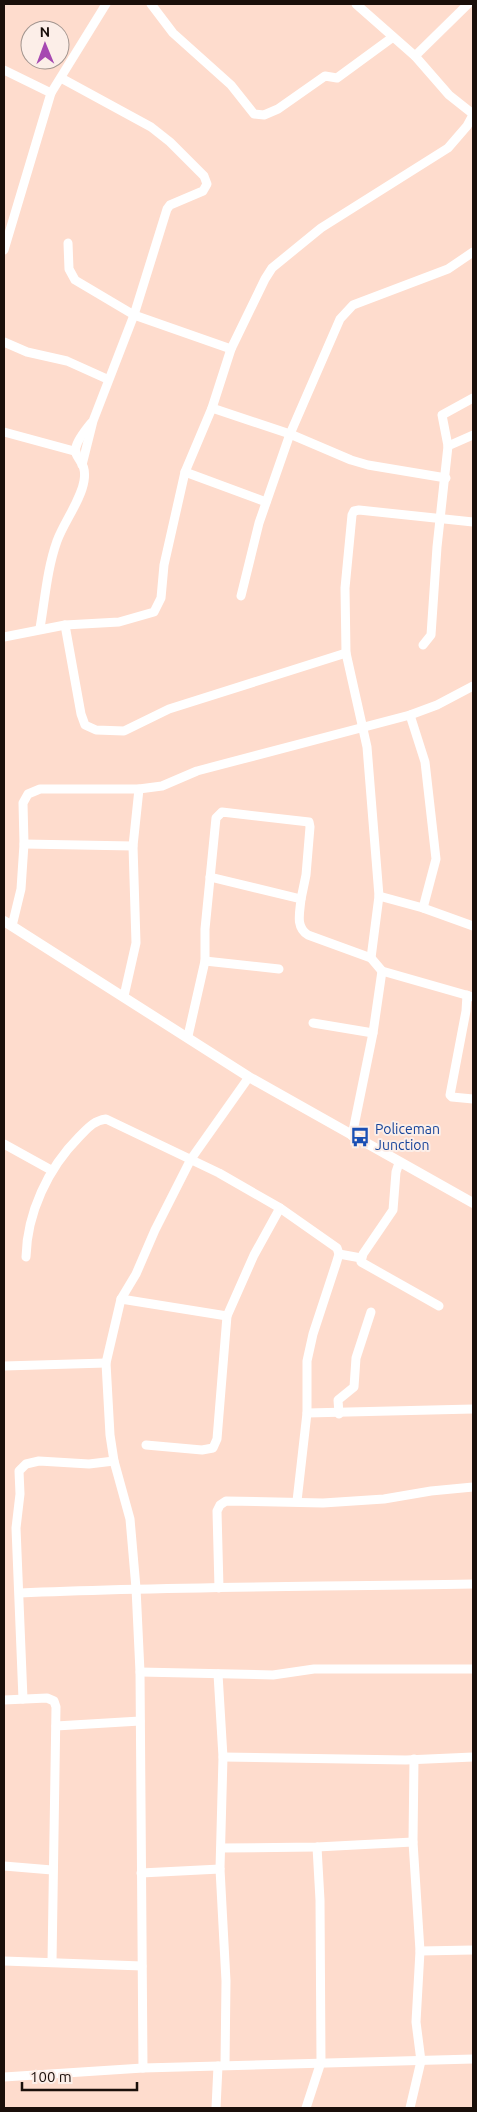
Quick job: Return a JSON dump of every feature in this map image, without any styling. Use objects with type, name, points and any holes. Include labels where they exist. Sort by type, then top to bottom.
[{"type":"street","points":[[4,250],[51,93],[106,4]]},
{"type":"street","points":[[151,4],[173,33],[231,85],[250,110],[259,115],[269,114],[278,109],[326,76],[338,78],[393,38]]},
{"type":"street","points":[[4,637],[40,628],[119,622],[154,612],[161,598],[164,565],[185,472],[212,408],[231,349],[264,279],[272,268],[322,228],[448,148],[460,136],[473,115],[449,95],[415,56],[356,4]]},
{"type":"street","points":[[415,56],[468,4]]},
{"type":"street","points":[[4,70],[51,93]]},
{"type":"street","points":[[61,78],[151,127],[170,142],[204,176],[207,184],[204,190],[168,206],[134,315],[107,379],[93,420],[82,465]]},
{"type":"street","points":[[68,243],[69,268],[73,277],[134,315],[231,349]]},
{"type":"street","points":[[241,596],[266,502],[290,434],[340,319],[346,310],[353,305],[448,269],[473,252]]},
{"type":"street","points":[[4,342],[27,352],[72,363],[107,379]]},
{"type":"street","points":[[423,645],[431,635],[446,478],[448,446],[442,415],[473,398]]},
{"type":"street","points":[[212,408],[290,434],[368,465],[446,478]]},
{"type":"street","points":[[74,451],[78,439],[93,420]]},
{"type":"street","points":[[4,432],[74,451],[84,473],[83,485],[57,541],[40,628]]},
{"type":"street","points":[[448,446],[473,435]]},
{"type":"street","points":[[185,472],[266,502]]},
{"type":"street","points":[[371,958],[379,896],[367,747],[346,653],[345,588],[352,515],[354,511],[441,517],[473,522]]},
{"type":"street","points":[[65,625],[85,725],[96,730],[124,731],[169,709],[346,653]]},
{"type":"street","points":[[473,686],[437,705],[410,714],[197,771],[162,786],[40,789],[28,794],[23,803],[24,844],[21,889],[8,923],[188,1036],[249,1077],[473,1204]]},
{"type":"street","points":[[410,714],[425,762],[436,859],[423,908]]},
{"type":"street","points":[[124,996],[136,944],[134,846],[139,788]]},
{"type":"street","points":[[188,1036],[205,961],[205,929],[216,818],[218,814],[222,812],[304,820],[309,822],[310,827],[306,875],[301,898],[299,926],[302,931],[371,958],[382,971],[470,996],[450,1095],[452,1098],[473,1099]]},
{"type":"street","points":[[24,844],[134,846]]},
{"type":"street","points":[[210,877],[301,898]]},
{"type":"street","points":[[379,896],[423,908],[473,926]]},
{"type":"street","points":[[205,961],[279,969]]},
{"type":"street","points":[[352,1136],[373,1033],[382,971]]},
{"type":"street","points":[[314,1023],[373,1033]]},
{"type":"street","points":[[143,2068],[140,1672],[136,1588],[130,1519],[114,1461],[106,1363],[121,1299],[136,1274],[155,1230],[191,1159],[249,1077]]},
{"type":"street","points":[[26,1257],[29,1225],[51,1170],[62,1154],[96,1120],[106,1119],[191,1159],[280,1208],[337,1248],[339,1254],[312,1334],[307,1361],[307,1413],[297,1502]]},
{"type":"street","points":[[4,1144],[51,1170]]},
{"type":"street","points":[[361,1258],[392,1210],[396,1172],[399,1163]]},
{"type":"street","points":[[146,1445],[202,1450],[213,1448],[217,1439],[227,1316],[254,1255],[280,1208]]},
{"type":"street","points":[[339,1254],[361,1258]]},
{"type":"street","points":[[361,1258],[361,1262],[439,1306]]},
{"type":"street","points":[[121,1299],[227,1316]]},
{"type":"street","points":[[339,1414],[338,1400],[354,1387],[356,1358],[371,1312]]},
{"type":"street","points":[[4,1366],[106,1363]]},
{"type":"street","points":[[307,1413],[339,1414],[473,1409]]},
{"type":"street","points":[[23,1699],[16,1528],[20,1494],[19,1471],[26,1464],[39,1461],[89,1464],[114,1461]]},
{"type":"street","points":[[219,1588],[217,1511],[220,1505],[226,1501],[323,1503],[384,1499],[431,1490],[473,1487]]},
{"type":"street","points":[[20,1593],[136,1588],[473,1584]]},
{"type":"street","points":[[140,1672],[273,1675],[314,1670],[473,1669]]},
{"type":"street","points":[[216,2108],[222,2066],[226,1981],[220,1869],[222,1757],[218,1674]]},
{"type":"street","points":[[4,1700],[47,1698],[54,1701],[56,1707],[52,1962]]},
{"type":"street","points":[[56,1726],[140,1721]]},
{"type":"street","points":[[222,1757],[414,1760],[473,1757]]},
{"type":"street","points":[[410,2108],[421,2061],[416,2022],[420,1951],[413,1842],[414,1760]]},
{"type":"street","points":[[221,1848],[317,1847],[413,1842]]},
{"type":"street","points":[[306,2108],[321,2062],[320,1900],[317,1847]]},
{"type":"street","points":[[4,1866],[52,1870]]},
{"type":"street","points":[[141,1873],[220,1869]]},
{"type":"street","points":[[420,1951],[473,1950]]},
{"type":"street","points":[[4,1961],[142,1966]]},
{"type":"street","points":[[4,2077],[143,2068],[321,2062],[473,2060]]},
{"type":"place","name":"Policeman Junction","points":[[360,1137]]}]
